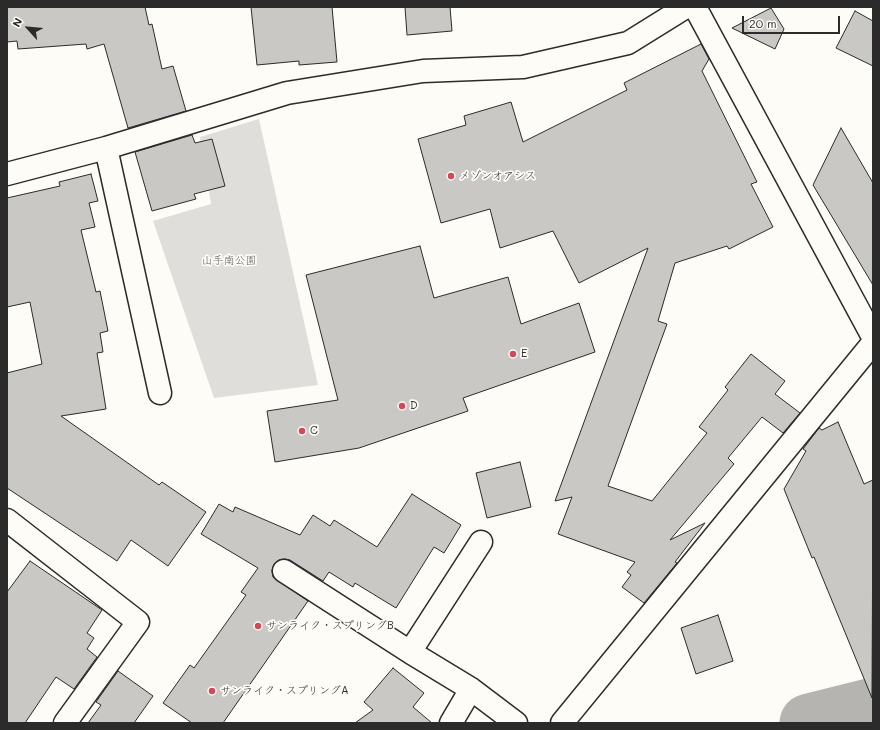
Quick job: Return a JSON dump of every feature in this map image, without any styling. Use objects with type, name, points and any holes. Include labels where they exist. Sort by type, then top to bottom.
[{"type":"street","points":[[7,174],[106,148],[288,93],[423,71],[524,67],[628,43],[686,7]]},
{"type":"street","points":[[695,7],[873,337]]},
{"type":"street","points":[[106,148],[160,393]]},
{"type":"street","points":[[562,723],[873,343]]},
{"type":"street","points":[[7,520],[138,622],[65,723]]},
{"type":"street","points":[[410,652],[481,542]]},
{"type":"street","points":[[284,571],[410,652],[471,689],[516,723]]},
{"type":"street","points":[[451,723],[471,689]]},
{"type":"green space","name":"山手南公園","points":[[259,119],[318,385],[214,398],[153,221],[211,204],[200,137]]},
{"type":"building","points":[[7,7],[145,7],[149,25],[152,24],[162,69],[173,66],[186,111],[128,128],[104,44],[87,49],[86,44],[18,49],[17,41],[7,42]]},
{"type":"building","points":[[251,7],[332,7],[337,62],[299,65],[299,61],[257,65]]},
{"type":"building","points":[[405,7],[450,7],[452,31],[407,35]]},
{"type":"building","points":[[771,8],[784,29],[775,49],[732,28]]},
{"type":"building","points":[[855,11],[873,21],[873,66],[836,48]]},
{"type":"building","points":[[701,44],[709,59],[702,71],[757,182],[751,184],[773,227],[729,249],[727,246],[675,263],[658,321],[667,324],[608,486],[652,501],[707,433],[699,427],[728,390],[725,387],[751,354],[785,381],[775,394],[800,413],[783,433],[762,417],[728,458],[734,464],[670,540],[705,523],[675,562],[677,563],[644,603],[622,587],[631,575],[627,572],[635,562],[558,534],[572,497],[555,501],[648,248],[579,283],[553,231],[500,248],[490,209],[441,223],[418,139],[466,125],[464,116],[511,102],[523,142],[627,90],[624,83]]},
{"type":"building","points":[[841,128],[873,183],[873,285],[813,185]]},
{"type":"building","points":[[192,135],[195,143],[212,139],[225,186],[194,194],[196,199],[152,211],[135,152]]},
{"type":"building","points":[[91,174],[98,201],[89,203],[95,227],[81,230],[96,292],[100,291],[108,331],[100,333],[103,352],[97,353],[106,409],[61,416],[159,485],[162,482],[206,512],[168,566],[131,540],[117,561],[7,488],[7,373],[42,364],[30,302],[7,307],[7,198],[60,186],[59,182]]},
{"type":"building","points":[[420,246],[434,298],[508,277],[521,324],[579,303],[595,352],[463,398],[468,411],[359,448],[275,462],[267,411],[338,400],[306,275]]},
{"type":"building","points":[[838,422],[864,484],[873,480],[872,698],[814,557],[812,558],[784,489],[806,451],[803,449],[819,428],[822,430]]},
{"type":"building","points":[[520,462],[531,507],[487,518],[476,473]]},
{"type":"building","points":[[412,494],[461,525],[444,553],[434,547],[396,608],[355,583],[353,587],[329,572],[323,581],[290,560],[279,560],[274,564],[272,570],[273,577],[308,601],[223,723],[192,723],[163,703],[190,665],[194,668],[246,595],[241,592],[258,568],[201,534],[219,504],[233,512],[235,507],[300,535],[313,515],[330,526],[334,520],[377,547]]},
{"type":"building","points":[[30,561],[102,610],[87,633],[94,638],[87,649],[97,657],[74,689],[56,677],[25,723],[7,723],[7,592]]},
{"type":"building","points":[[718,615],[733,661],[696,674],[681,628]]},
{"type":"building","points":[[393,668],[424,693],[413,707],[432,723],[355,723],[373,710],[364,702]]},
{"type":"building","points":[[118,671],[153,696],[134,723],[88,723],[101,705],[96,702]]},
{"type":"waterway","points":[[809,723],[873,707]]},
{"type":"place","name":"メゾンオアシス","points":[[451,176]]},
{"type":"place","name":"E","points":[[513,354]]},
{"type":"place","name":"D","points":[[402,406]]},
{"type":"place","name":"C","points":[[302,431]]},
{"type":"place","name":"サンライク・スプリングB","points":[[258,626]]},
{"type":"place","name":"サンライク・スプリングA","points":[[212,691]]}]
